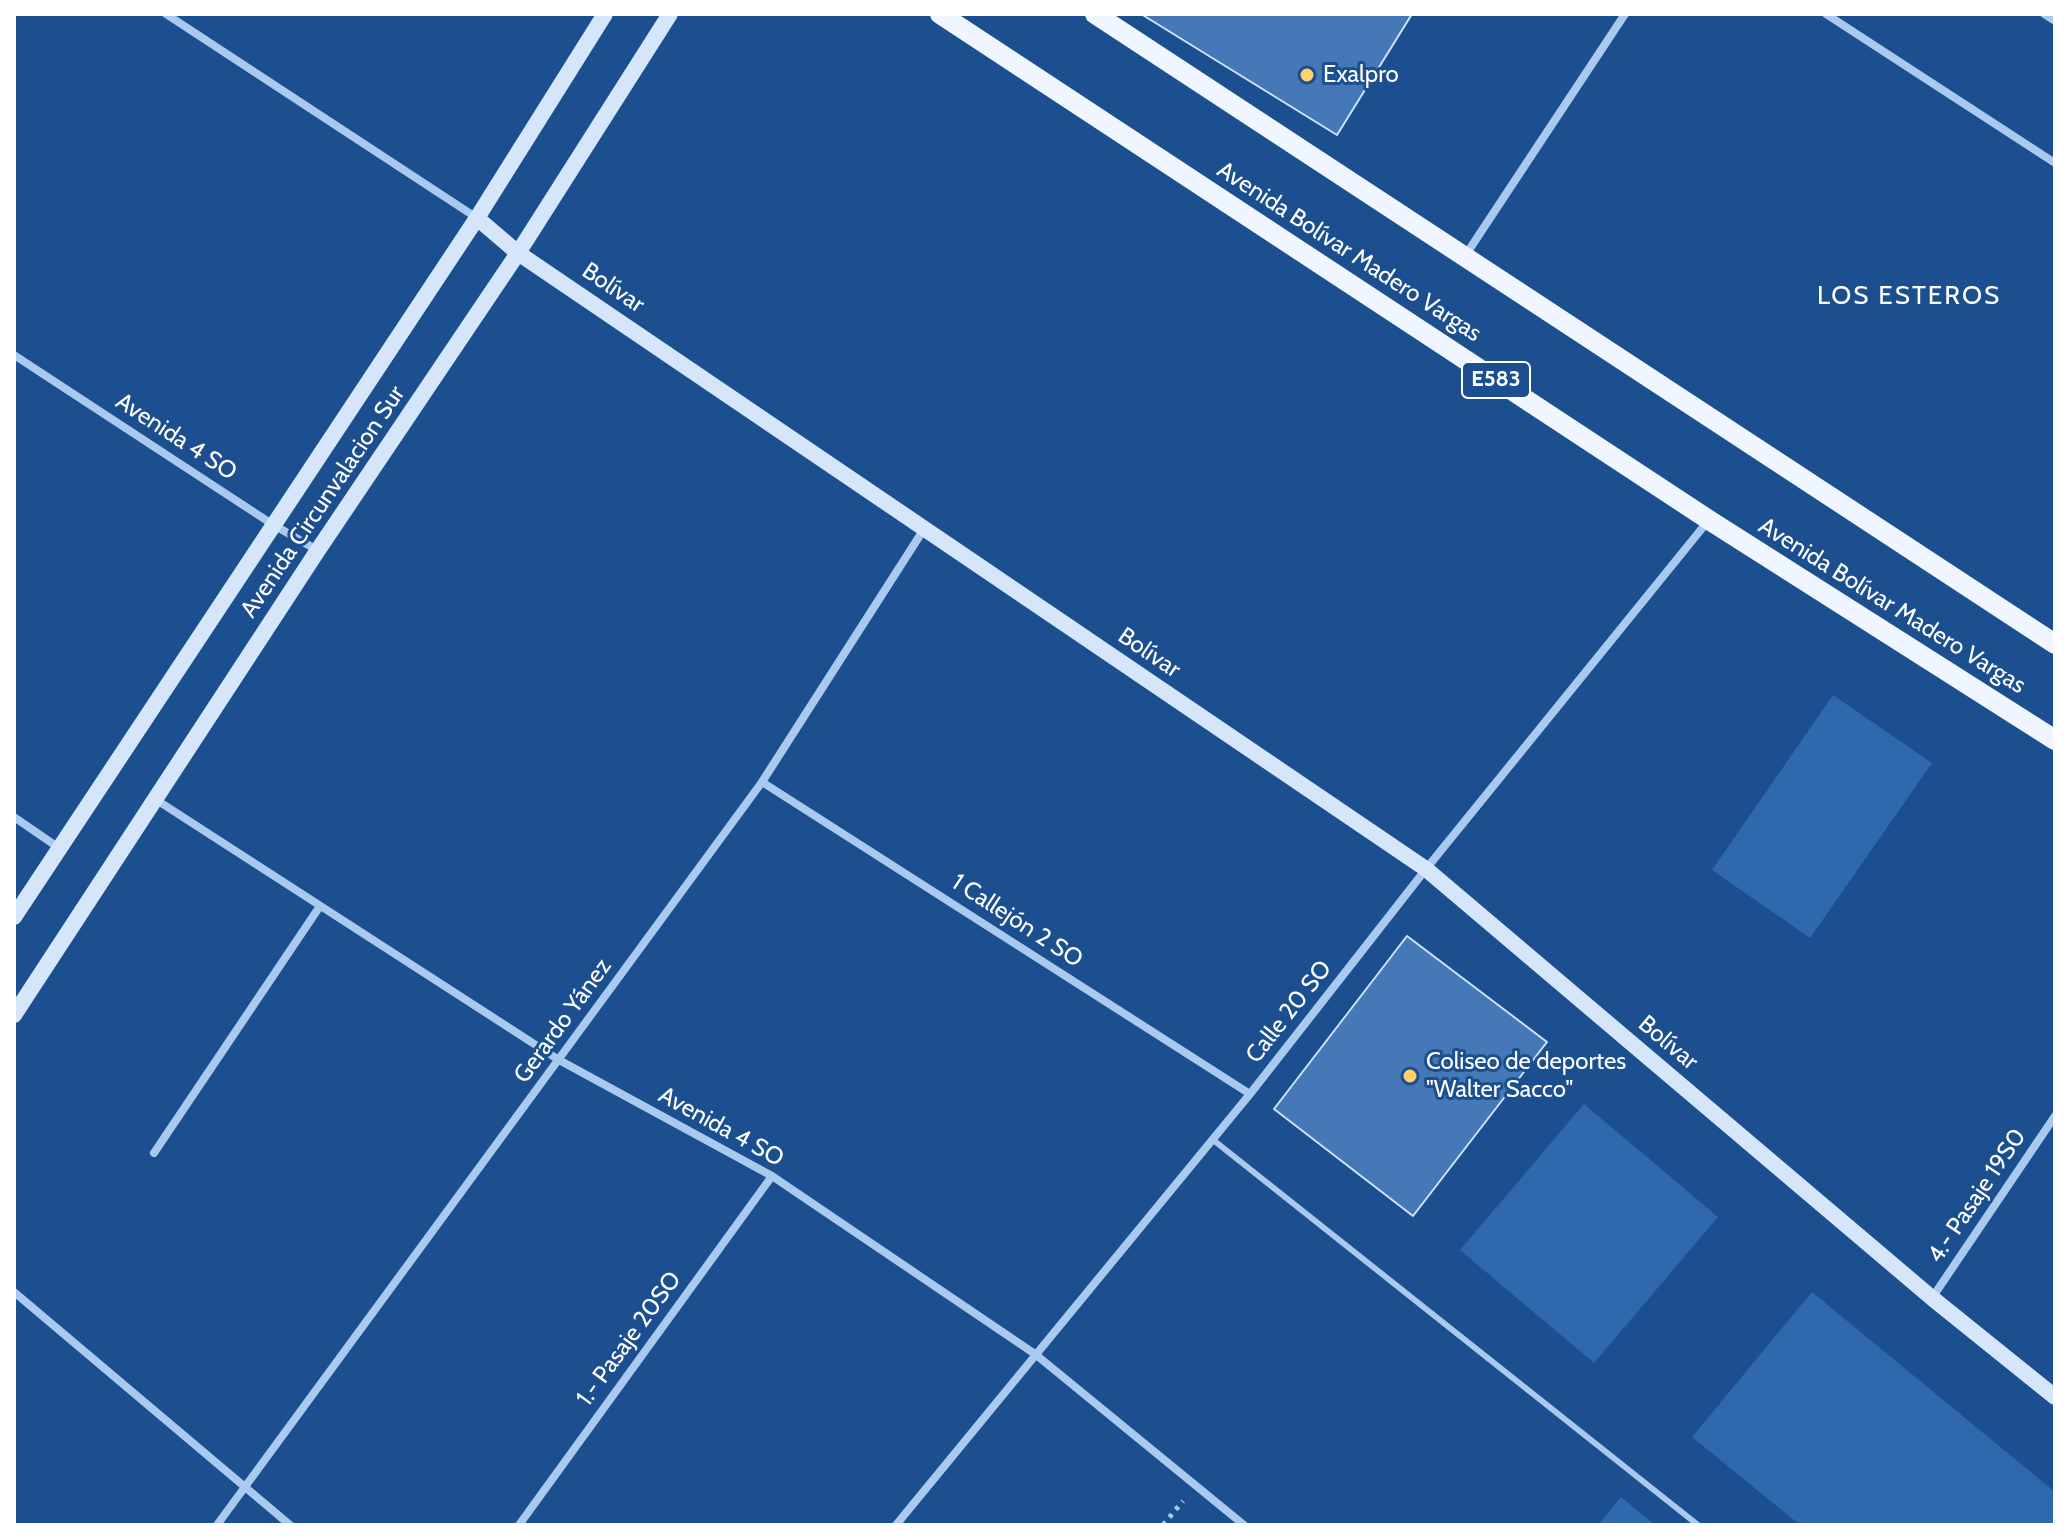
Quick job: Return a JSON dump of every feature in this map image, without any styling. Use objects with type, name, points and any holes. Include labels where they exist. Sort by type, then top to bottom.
[{"type":"main road","name":"Avenida Circunvalacion Sur","points":[[14,917],[477,218],[605,14]]},
{"type":"main road","name":"Avenida Circunvalacion Sur","points":[[14,1015],[318,550],[518,253],[670,14]]},
{"type":"main road","name":"Avenida Bolívar Madero Vargas","points":[[940,14],[1709,520],[2055,740]]},
{"type":"main road","points":[[1095,14],[2055,644]]},
{"type":"main road","name":"Bolívar","points":[[477,218],[518,253],[1426,869],[1932,1298],[2055,1397]]},
{"type":"street","name":"Bolívar","points":[[166,14],[477,218]]},
{"type":"street","points":[[1465,257],[1625,14]]},
{"type":"street","points":[[1826,14],[2055,163]]},
{"type":"street","points":[[2044,14],[2055,21]]},
{"type":"street","name":"Avenida 4 SO","points":[[14,355],[272,524],[318,550]]},
{"type":"street","name":"Calle 20 SO","points":[[896,1525],[1250,1094],[1426,869],[1709,520]]},
{"type":"street","name":"Gerardo Yánez","points":[[217,1525],[762,782],[924,529]]},
{"type":"street","name":"1 Callejón 2 SO","points":[[762,782],[1250,1094]]},
{"type":"street","name":"Avenida 4 SO","points":[[155,799],[559,1060],[772,1176],[1035,1354],[1244,1525]]},
{"type":"street","points":[[14,817],[59,848]]},
{"type":"street","points":[[154,1153],[320,906]]},
{"type":"street","name":"4.- Pasaje 19S0","points":[[1932,1298],[2055,1116]]},
{"type":"street","name":"1.- Pasaje 20SO","points":[[519,1525],[772,1176]]},
{"type":"street","points":[[14,1292],[290,1525]]},
{"type":"lane","points":[[1212,1139],[1698,1525]]},
{"type":"shaded area","points":[[1833,695],[1932,763],[1810,938],[1712,870]]},
{"type":"shaded area","points":[[1584,1104],[1718,1217],[1594,1363],[1460,1250]]},
{"type":"shaded area","points":[[1812,1292],[2055,1492],[2055,1525],[1800,1525],[1692,1437]]},
{"type":"shaded area","points":[[1621,1497],[1655,1525],[1598,1525]]},
{"type":"building","name":"Exalpro","points":[[1141,14],[1412,14],[1337,135]]},
{"type":"building","name":"Coliseo de deportes \"Walter Sacco\"","points":[[1407,936],[1547,1042],[1413,1216],[1274,1109]]},
{"type":"place","name":"Exalpro","points":[[1307,75]]},
{"type":"place","name":"Coliseo de deportes \"Walter Sacco\"","points":[[1410,1076]]},
{"type":"district","name":"LOS ESTEROS","points":[[1909,296]]}]
